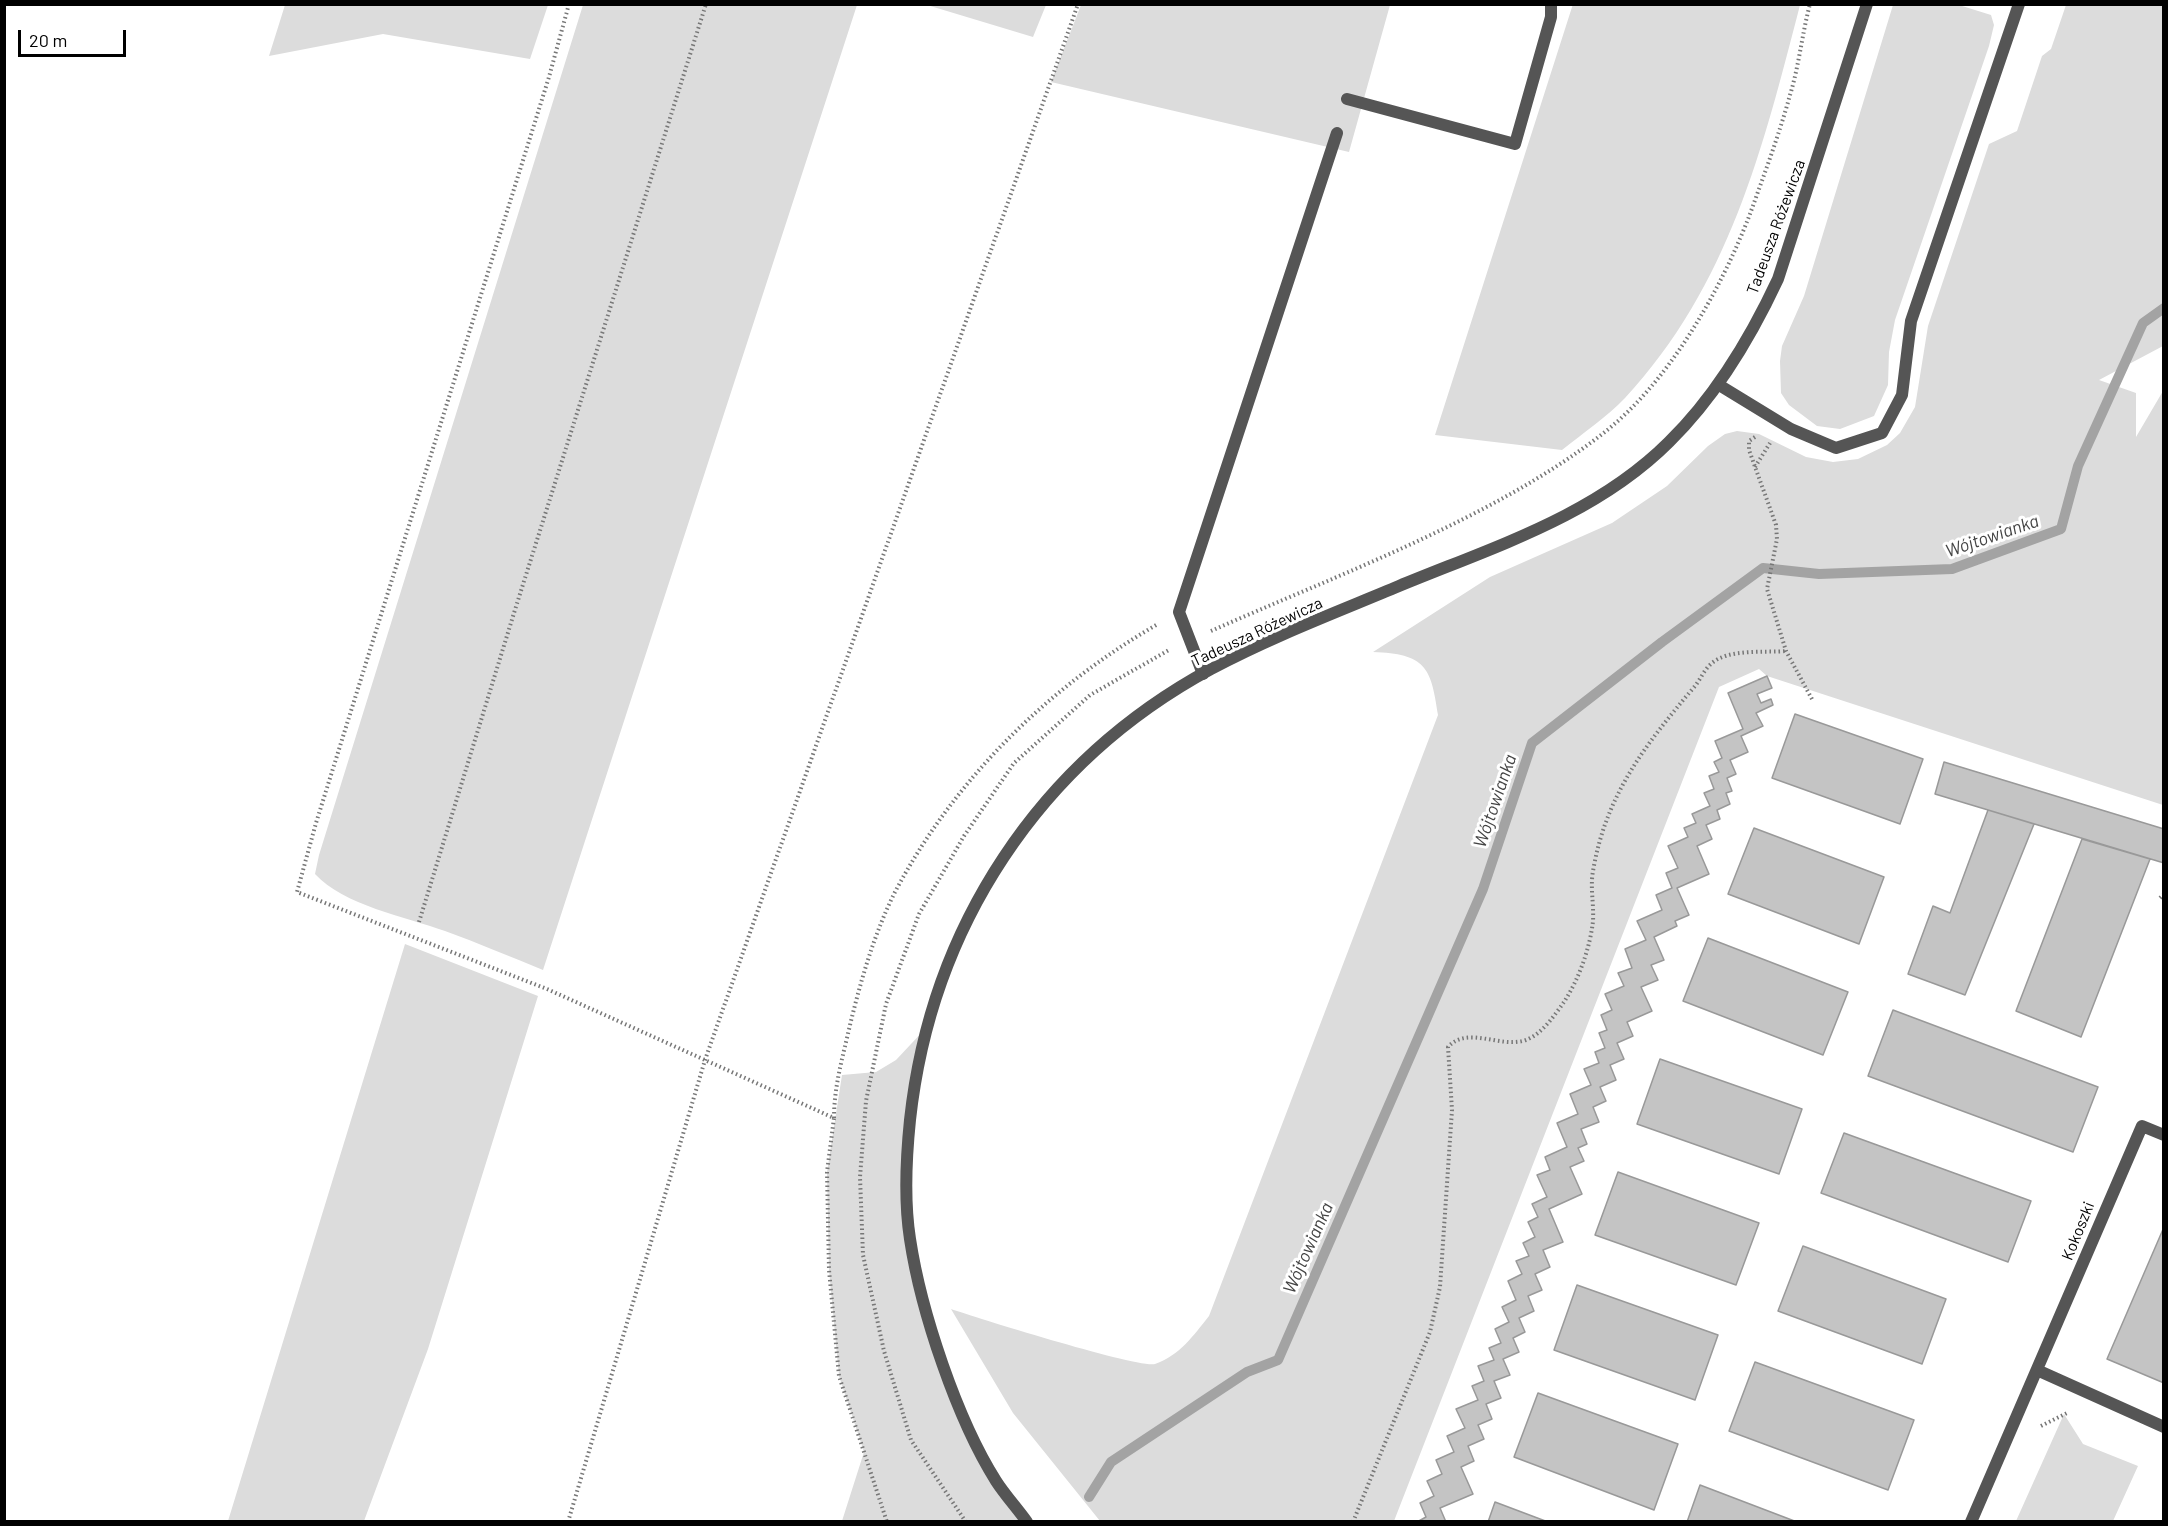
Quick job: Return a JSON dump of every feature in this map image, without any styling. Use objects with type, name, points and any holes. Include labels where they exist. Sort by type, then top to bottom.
[{"type":"street","points":[[1347,99],[1515,144],[1551,17],[1551,4]]},
{"type":"street","name":"Tadeusza Różewicza","points":[[1027,1521],[995,1480],[965,1418],[940,1356],[910,1238],[906,1157],[914,1078],[938,984],[983,889],[1015,840],[1052,792],[1098,748],[1144,711],[1203,674],[1390,590],[1514,541],[1566,515],[1620,482],[1669,443],[1719,385],[1758,322],[1778,279],[1867,4]]},
{"type":"street","points":[[1719,385],[1791,429],[1836,448],[1882,433],[1902,395],[1911,321],[2019,4]]},
{"type":"street","points":[[1203,674],[1179,612],[1336,134]]},
{"type":"street","name":"Kokoszki","points":[[1971,1521],[2142,1126],[2163,1135]]},
{"type":"street","points":[[2037,1370],[2163,1427]]},
{"type":"path","points":[[569,4],[546,88],[316,823],[297,892],[547,989],[834,1119]]},
{"type":"path","points":[[419,922],[517,602],[706,4]]},
{"type":"path","points":[[568,1521],[705,1060],[1078,4]]},
{"type":"path","points":[[966,1521],[911,1440],[884,1351],[863,1255],[860,1177],[866,1101],[886,1004],[919,914],[964,836],[1014,763],[1090,695],[1157,655],[1467,516],[1543,474],[1602,435],[1638,399],[1681,347],[1720,279],[1749,215],[1791,95],[1810,4]]},
{"type":"path","points":[[1778,442],[1757,436],[1749,444],[1755,468],[1776,525],[1777,539],[1767,589],[1786,651],[1813,701]]},
{"type":"path","points":[[1755,468],[1768,438]]},
{"type":"path","points":[[887,1521],[839,1376],[829,1270],[826,1172],[834,1119],[834,1092],[873,944],[895,893],[922,848],[961,792],[1036,711],[1072,680],[1179,612]]},
{"type":"path","points":[[1353,1521],[1430,1332],[1440,1287],[1452,1110],[1448,1047],[1455,1039],[1462,1037],[1504,1042],[1525,1040],[1546,1026],[1565,999],[1587,950],[1593,921],[1592,874],[1598,842],[1616,794],[1649,741],[1712,663],[1745,653],[1786,651]]},
{"type":"path","points":[[2005,1444],[2073,1410]]},
{"type":"shaded area","points":[[285,4],[548,5],[530,59],[383,34],[269,56]]},
{"type":"shaded area","points":[[1573,4],[1800,5],[1772,111],[1738,213],[1691,309],[1661,355],[1625,398],[1562,450],[1435,435]]},
{"type":"shaded area","points":[[583,5],[857,5],[543,970],[445,931],[358,902],[327,885],[315,874]]},
{"type":"shaded area","points":[[927,5],[1046,5],[1033,37]]},
{"type":"shaded area","points":[[1081,5],[1390,5],[1349,152],[1051,82]]},
{"type":"shaded area","points":[[1893,5],[1959,5],[1991,15],[1994,25],[1989,46],[1895,320],[1889,352],[1888,385],[1874,416],[1840,429],[1817,426],[1789,405],[1781,393],[1782,346],[1804,296]]},
{"type":"shaded area","points":[[2066,5],[2163,5],[2163,346],[2099,380],[2136,393],[2136,437],[2163,391],[2163,805],[1767,676],[1759,669],[1719,687],[1394,1521],[1100,1521],[1013,1413],[951,1309],[1058,1342],[1143,1363],[1155,1364],[1172,1356],[1191,1338],[1209,1316],[1438,715],[1432,685],[1422,666],[1415,660],[1404,656],[1373,652],[1490,577],[1612,523],[1667,486],[1708,446],[1725,434],[1737,431],[1759,434],[1806,457],[1833,462],[1858,459],[1887,445],[1900,433],[1915,407],[1928,326],[1989,144],[2017,131],[2042,56],[2051,49]]},
{"type":"shaded area","points":[[405,944],[538,996],[428,1349],[364,1521],[228,1521]]},
{"type":"shaded area","points":[[926,1028],[906,1157],[921,1288],[965,1418],[1027,1521],[842,1521],[864,1452],[839,1376],[829,1270],[827,1172],[842,1075],[876,1072],[896,1060]]},
{"type":"shaded area","points":[[2064,1414],[2083,1444],[2138,1466],[2113,1521],[2016,1521]]},
{"type":"building","points":[[1767,676],[1772,688],[1757,694],[1761,703],[1771,699],[1773,705],[1756,713],[1763,726],[1741,736],[1748,752],[1730,760],[1736,774],[1727,778],[1732,791],[1726,793],[1730,804],[1717,810],[1720,819],[1706,825],[1712,839],[1697,846],[1709,874],[1677,888],[1689,915],[1675,921],[1677,926],[1654,937],[1664,960],[1651,965],[1658,980],[1641,987],[1652,1011],[1627,1022],[1633,1036],[1617,1043],[1624,1059],[1610,1065],[1616,1080],[1600,1087],[1606,1101],[1593,1107],[1599,1122],[1581,1129],[1587,1144],[1578,1148],[1584,1161],[1570,1167],[1582,1194],[1549,1209],[1563,1242],[1543,1250],[1550,1267],[1535,1274],[1542,1290],[1528,1296],[1534,1311],[1519,1318],[1525,1332],[1513,1338],[1519,1352],[1503,1359],[1510,1375],[1494,1381],[1501,1398],[1486,1404],[1492,1419],[1478,1425],[1484,1439],[1468,1446],[1474,1461],[1461,1467],[1473,1494],[1440,1508],[1446,1522],[1417,1522],[1426,1517],[1420,1503],[1434,1496],[1427,1481],[1442,1474],[1436,1460],[1454,1452],[1447,1436],[1465,1428],[1456,1409],[1478,1400],[1472,1386],[1484,1381],[1478,1366],[1494,1360],[1489,1348],[1501,1343],[1495,1329],[1509,1322],[1502,1307],[1516,1300],[1508,1281],[1522,1274],[1516,1261],[1529,1256],[1523,1243],[1535,1237],[1528,1222],[1538,1217],[1532,1204],[1547,1197],[1537,1175],[1550,1170],[1545,1157],[1567,1147],[1557,1123],[1578,1114],[1570,1094],[1591,1085],[1584,1069],[1599,1063],[1595,1052],[1605,1048],[1599,1033],[1607,1030],[1601,1015],[1612,1010],[1605,994],[1624,986],[1618,973],[1632,968],[1625,949],[1646,940],[1637,921],[1662,910],[1656,895],[1672,888],[1666,873],[1678,868],[1668,846],[1688,837],[1684,828],[1696,823],[1692,814],[1710,806],[1704,793],[1714,789],[1709,776],[1719,772],[1714,762],[1722,758],[1715,741],[1743,729],[1728,693]]},
{"type":"building","points":[[1795,714],[1923,759],[1900,824],[1772,778]]},
{"type":"building","points":[[1944,762],[2164,829],[2164,863],[1935,794]]},
{"type":"building","points":[[1988,810],[2034,824],[1965,995],[1908,974],[1933,906],[1950,913]]},
{"type":"building","points":[[1754,828],[1884,877],[1859,944],[1728,894]]},
{"type":"building","points":[[2082,839],[2150,859],[2081,1037],[2016,1011]]},
{"type":"building","points":[[1708,938],[1848,992],[1823,1055],[1683,1001]]},
{"type":"building","points":[[1893,1010],[2098,1087],[2073,1152],[1868,1076]]},
{"type":"building","points":[[1660,1059],[1802,1109],[1779,1174],[1637,1124]]},
{"type":"building","points":[[1844,1133],[2031,1201],[2008,1262],[1821,1193]]},
{"type":"building","points":[[1618,1172],[1759,1223],[1736,1285],[1595,1235]]},
{"type":"building","points":[[2164,1227],[2164,1383],[2107,1359]]},
{"type":"building","points":[[1803,1246],[1946,1299],[1922,1364],[1778,1311]]},
{"type":"building","points":[[1577,1285],[1718,1335],[1695,1400],[1554,1350]]},
{"type":"building","points":[[1755,1362],[1914,1420],[1888,1490],[1729,1431]]},
{"type":"building","points":[[1538,1393],[1678,1444],[1654,1510],[1514,1457]]},
{"type":"building","points":[[1700,1485],[1797,1522],[1687,1522]]},
{"type":"building","points":[[1495,1502],[1548,1522],[1488,1522]]},
{"type":"waterway","name":"Wójtowianka","points":[[1089,1497],[1111,1462],[1247,1372],[1278,1360],[1483,889],[1532,743],[1662,642],[1763,568],[1819,574],[1952,569],[2061,529],[2078,466],[2143,323],[2164,308]]}]
